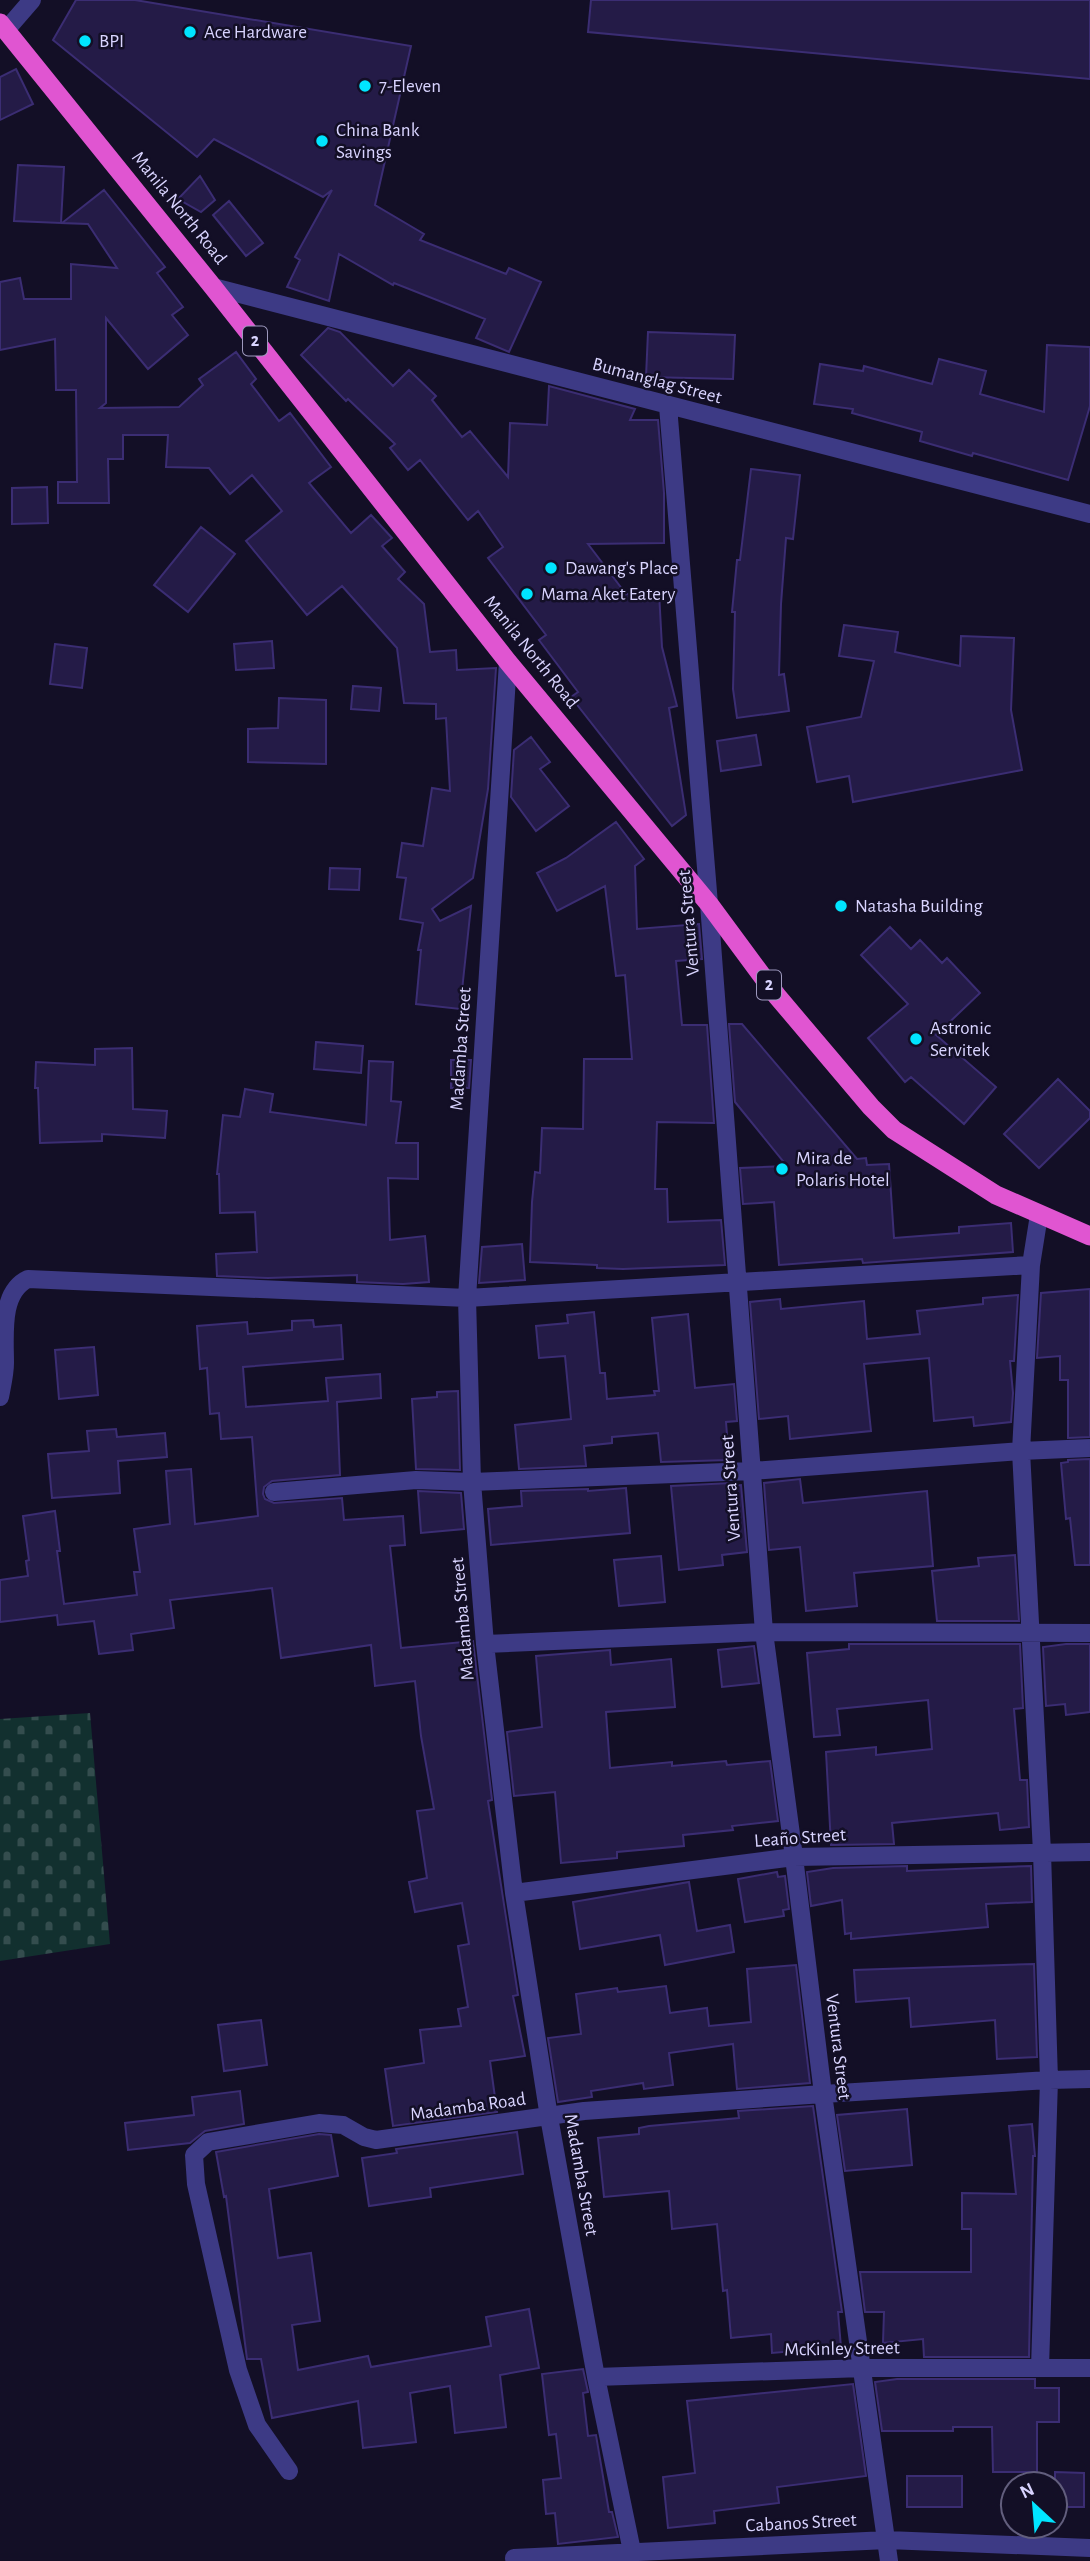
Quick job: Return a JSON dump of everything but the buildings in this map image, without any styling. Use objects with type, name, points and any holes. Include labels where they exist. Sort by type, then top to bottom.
[{"type":"highway","name":"Manila North Road","points":[[2,29],[213,287],[508,662],[709,904],[777,996],[871,1107],[894,1130],[985,1189],[1090,1236]]},
{"type":"street","points":[[2,29],[32,0]]},
{"type":"street","name":"Bumanglag Street","points":[[213,287],[1090,514]]},
{"type":"street","name":"Ventura Street","points":[[668,406],[764,1633],[822,2094],[889,2561]]},
{"type":"street","name":"Madamba Street","points":[[508,662],[467,1298],[472,1482],[485,1644],[514,1892],[549,2117],[596,2377],[633,2557]]},
{"type":"street","points":[[1039,1215],[1031,1265],[1021,1451],[1042,1852],[1049,2080],[1040,2368]]},
{"type":"street","points":[[0,1396],[5,1365],[3,1330],[8,1297],[18,1283],[28,1279],[467,1298],[1031,1265]]},
{"type":"street","points":[[274,1492],[416,1480],[472,1482],[751,1471],[1090,1448]]},
{"type":"street","points":[[485,1644],[764,1633],[1090,1633]]},
{"type":"street","name":"Leaño Street","points":[[514,1892],[794,1857],[1090,1852]]},
{"type":"street","name":"Madamba Road","points":[[289,2471],[257,2426],[238,2370],[196,2184],[194,2155],[208,2142],[319,2123],[343,2125],[364,2137],[376,2140],[584,2111],[1090,2079]]},
{"type":"street","name":"McKinley Street","points":[[596,2377],[863,2368],[1090,2368]]},
{"type":"street","name":"Cabanos Street","points":[[514,2558],[633,2557],[887,2540],[1090,2548]]},
{"type":"green space","points":[[90,1713],[110,1944],[0,1961],[0,1719]]},
{"type":"place","name":"Ace Hardware","points":[[190,32]]},
{"type":"place","name":"BPI","points":[[85,41]]},
{"type":"place","name":"7-Eleven","points":[[365,86]]},
{"type":"place","name":"China Bank Savings","points":[[322,141]]},
{"type":"place","name":"Dawang's Place","points":[[551,568]]},
{"type":"place","name":"Mama Aket Eatery","points":[[527,594]]},
{"type":"place","name":"Natasha Building","points":[[841,906]]},
{"type":"place","name":"Astronic Servitek","points":[[916,1039]]},
{"type":"place","name":"Mira de Polaris Hotel","points":[[782,1169]]}]
